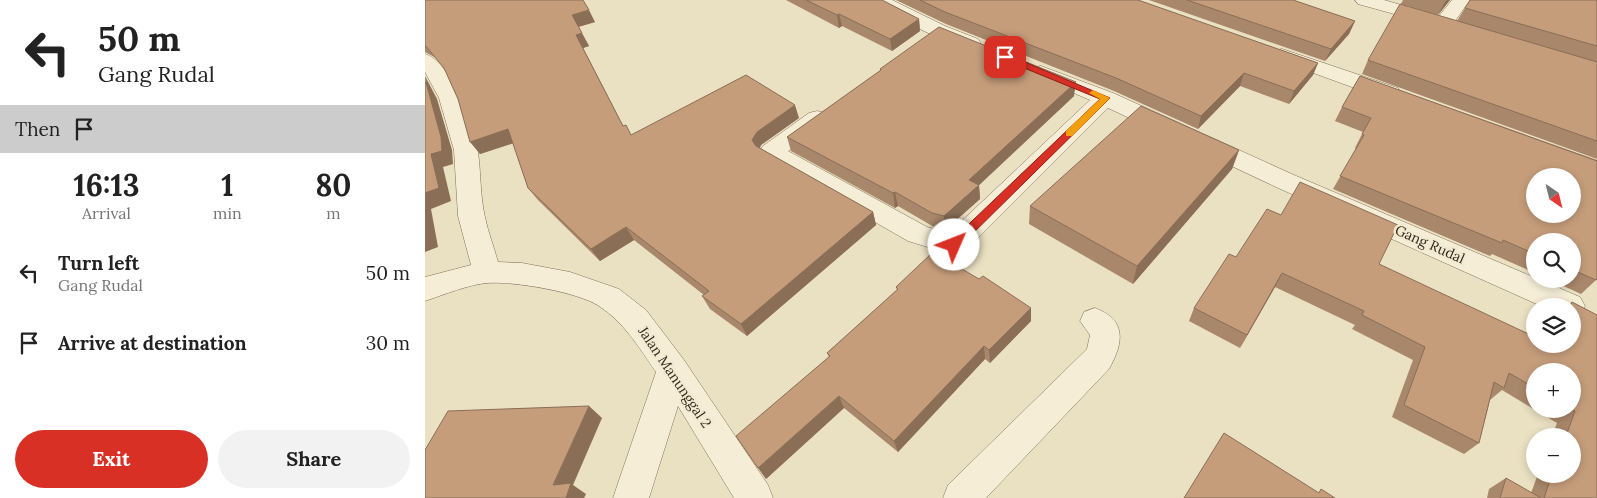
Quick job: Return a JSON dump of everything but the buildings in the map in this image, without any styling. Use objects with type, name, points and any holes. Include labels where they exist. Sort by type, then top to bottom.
[{"type":"street","points":[[878,0],[930,36],[991,52]]},
{"type":"street","points":[[1364,0],[1452,27],[1461,0]]},
{"type":"street","points":[[1264,49],[1412,101]]},
{"type":"street","points":[[425,60],[432,66],[450,98],[466,150],[471,216],[487,272]]},
{"type":"street","name":"Gang Rudal","points":[[1026,66],[1105,98],[1285,181],[1551,298]]},
{"type":"street","points":[[833,106],[771,152],[918,234],[954,245],[1105,98]]},
{"type":"street","name":"Jalan Manunggal 2","points":[[425,289],[487,272],[522,274],[560,280],[609,297],[635,319],[673,370],[755,498]]},
{"type":"street","name":"Gang Rudal","points":[[1581,311],[1597,318]]},
{"type":"street","points":[[961,498],[1098,359],[1106,345],[1106,334],[1101,325],[1095,321]]},
{"type":"street","points":[[631,498],[673,370]]},
{"type":"slow traffic","points":[[1069,134],[1105,98],[1093,93]]},
{"type":"route","points":[[954,245],[1105,98],[1005,57]]}]
